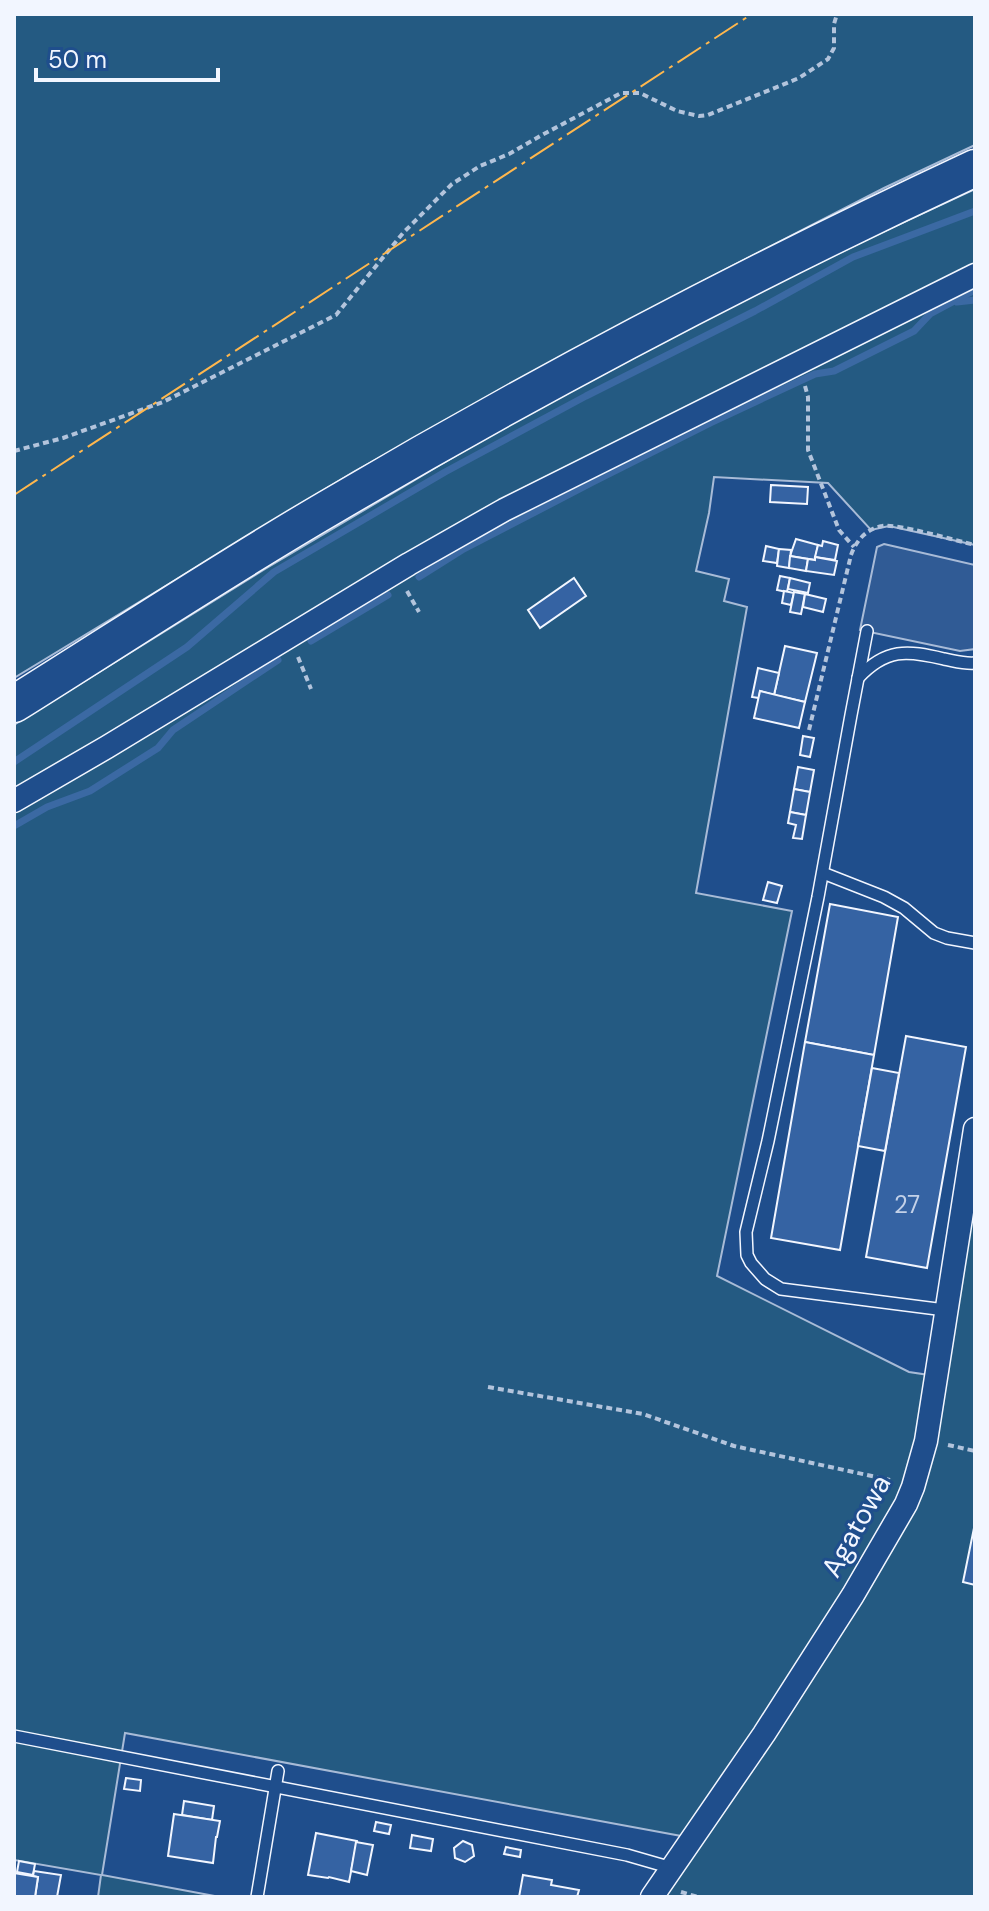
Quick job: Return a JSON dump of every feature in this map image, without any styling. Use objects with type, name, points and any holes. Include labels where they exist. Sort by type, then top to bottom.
[{"type":"highway","points":[[14,704],[326,509],[517,401],[757,272],[975,168]]},
{"type":"street","points":[[14,801],[504,510],[975,275]]},
{"type":"street","name":"Agatowa","points":[[652,1897],[764,1734],[853,1595],[913,1487],[926,1441],[975,1129]]},
{"type":"lane","points":[[867,631],[823,873],[768,1141],[749,1213],[747,1255],[757,1271],[781,1289],[945,1310]]},
{"type":"lane","points":[[858,678],[876,661],[896,653],[920,653],[966,664],[975,663]]},
{"type":"lane","points":[[823,873],[884,897],[904,908],[934,933],[975,943]]},
{"type":"lane","points":[[14,1736],[627,1855],[672,1868]]},
{"type":"lane","points":[[257,1897],[278,1771]]},
{"type":"path","points":[[14,451],[63,438],[163,402],[336,315],[403,233],[452,184],[480,166],[509,154],[621,93],[640,93],[677,111],[699,116],[726,109],[799,78],[828,59],[834,48],[837,14]]},
{"type":"path","points":[[797,365],[808,397],[808,450],[839,530],[854,547]]},
{"type":"path","points":[[809,730],[858,541],[871,530],[884,526],[975,545]]},
{"type":"path","points":[[287,638],[301,662],[311,689]]},
{"type":"path","points":[[488,1387],[643,1414],[734,1446],[877,1476],[913,1487]]},
{"type":"shaded area","points":[[14,14],[975,14],[975,145],[707,279],[355,471],[14,678]]},
{"type":"shaded area","points":[[975,189],[975,545],[889,526],[871,530],[828,483],[714,477],[696,571],[729,579],[724,601],[747,607],[696,893],[792,911],[717,1276],[909,1372],[936,1376],[975,1129],[975,1897],[652,1897],[692,1838],[125,1733],[102,1875],[220,1897],[98,1897],[101,1875],[14,1860],[14,725],[265,569],[499,430],[725,309]]},
{"type":"shaded area","points":[[884,544],[975,565],[975,649],[960,651],[860,630],[877,547]]},
{"type":"building","points":[[771,485],[808,487],[807,504],[770,502]]},
{"type":"building","points":[[796,539],[818,545],[815,560],[790,556]]},
{"type":"building","points":[[823,541],[838,545],[835,560],[815,557],[818,545],[822,546]]},
{"type":"building","points":[[766,546],[779,549],[777,563],[763,561]]},
{"type":"building","points":[[779,549],[791,550],[789,568],[777,566]]},
{"type":"building","points":[[790,556],[808,559],[806,571],[789,568]]},
{"type":"building","points":[[815,557],[837,561],[834,575],[806,571],[808,559],[815,560]]},
{"type":"building","points":[[780,576],[790,578],[787,592],[777,590]]},
{"type":"building","points":[[574,578],[586,596],[540,628],[528,610]]},
{"type":"building","points":[[790,578],[810,583],[808,593],[788,589]]},
{"type":"building","points":[[784,591],[794,593],[791,605],[782,603]]},
{"type":"building","points":[[794,592],[805,594],[801,614],[790,612]]},
{"type":"building","points":[[805,594],[826,599],[823,612],[803,607]]},
{"type":"building","points":[[785,646],[817,653],[805,702],[774,695]]},
{"type":"building","points":[[758,668],[779,673],[774,695],[760,691],[759,698],[752,697]]},
{"type":"building","points":[[760,691],[805,702],[799,728],[754,718]]},
{"type":"building","points":[[803,736],[814,738],[810,757],[800,755]]},
{"type":"building","points":[[798,767],[814,770],[810,792],[794,789]]},
{"type":"building","points":[[794,789],[810,792],[806,815],[790,812]]},
{"type":"building","points":[[790,812],[806,815],[802,839],[793,838],[796,825],[788,823]]},
{"type":"building","points":[[768,882],[782,886],[777,903],[763,900]]},
{"type":"building","points":[[830,904],[898,917],[874,1055],[805,1042]]},
{"type":"building","points":[[906,1036],[966,1047],[927,1268],[866,1257]]},
{"type":"building","points":[[805,1042],[874,1055],[840,1250],[771,1238]]},
{"type":"building","points":[[872,1068],[899,1073],[885,1151],[858,1146]]},
{"type":"building","points":[[975,1528],[975,1585],[963,1582]]},
{"type":"building","points":[[126,1778],[141,1780],[140,1791],[124,1789]]},
{"type":"building","points":[[184,1801],[214,1806],[212,1820],[182,1815]]},
{"type":"building","points":[[174,1814],[220,1821],[213,1863],[168,1856]]},
{"type":"building","points":[[376,1822],[391,1825],[389,1834],[374,1831]]},
{"type":"building","points":[[316,1833],[357,1841],[349,1882],[308,1875]]},
{"type":"building","points":[[412,1835],[433,1839],[431,1851],[410,1848]]},
{"type":"building","points":[[463,1841],[472,1845],[474,1856],[465,1862],[455,1858],[454,1848]]},
{"type":"building","points":[[356,1842],[373,1845],[367,1875],[351,1871]]},
{"type":"building","points":[[506,1847],[521,1850],[520,1857],[504,1854]]},
{"type":"building","points":[[19,1861],[35,1864],[33,1875],[17,1872]]},
{"type":"building","points":[[34,1871],[61,1875],[57,1897],[35,1897],[38,1877],[33,1876]]},
{"type":"building","points":[[14,1873],[38,1877],[35,1897],[14,1897]]},
{"type":"building","points":[[523,1875],[552,1880],[551,1885],[579,1890],[577,1897],[519,1897]]},
{"type":"waterway","points":[[14,762],[187,647],[274,572],[445,472],[853,257],[975,211]]},
{"type":"waterway","points":[[419,577],[462,550],[710,423],[815,374],[834,371],[914,331],[930,314],[975,290]]},
{"type":"waterway","points":[[957,302],[975,300]]},
{"type":"waterway","points":[[311,641],[388,595]]},
{"type":"waterway","points":[[14,826],[47,807],[90,791],[158,748],[173,730],[278,660]]},
{"type":"power","points":[[14,495],[752,14]]}]
